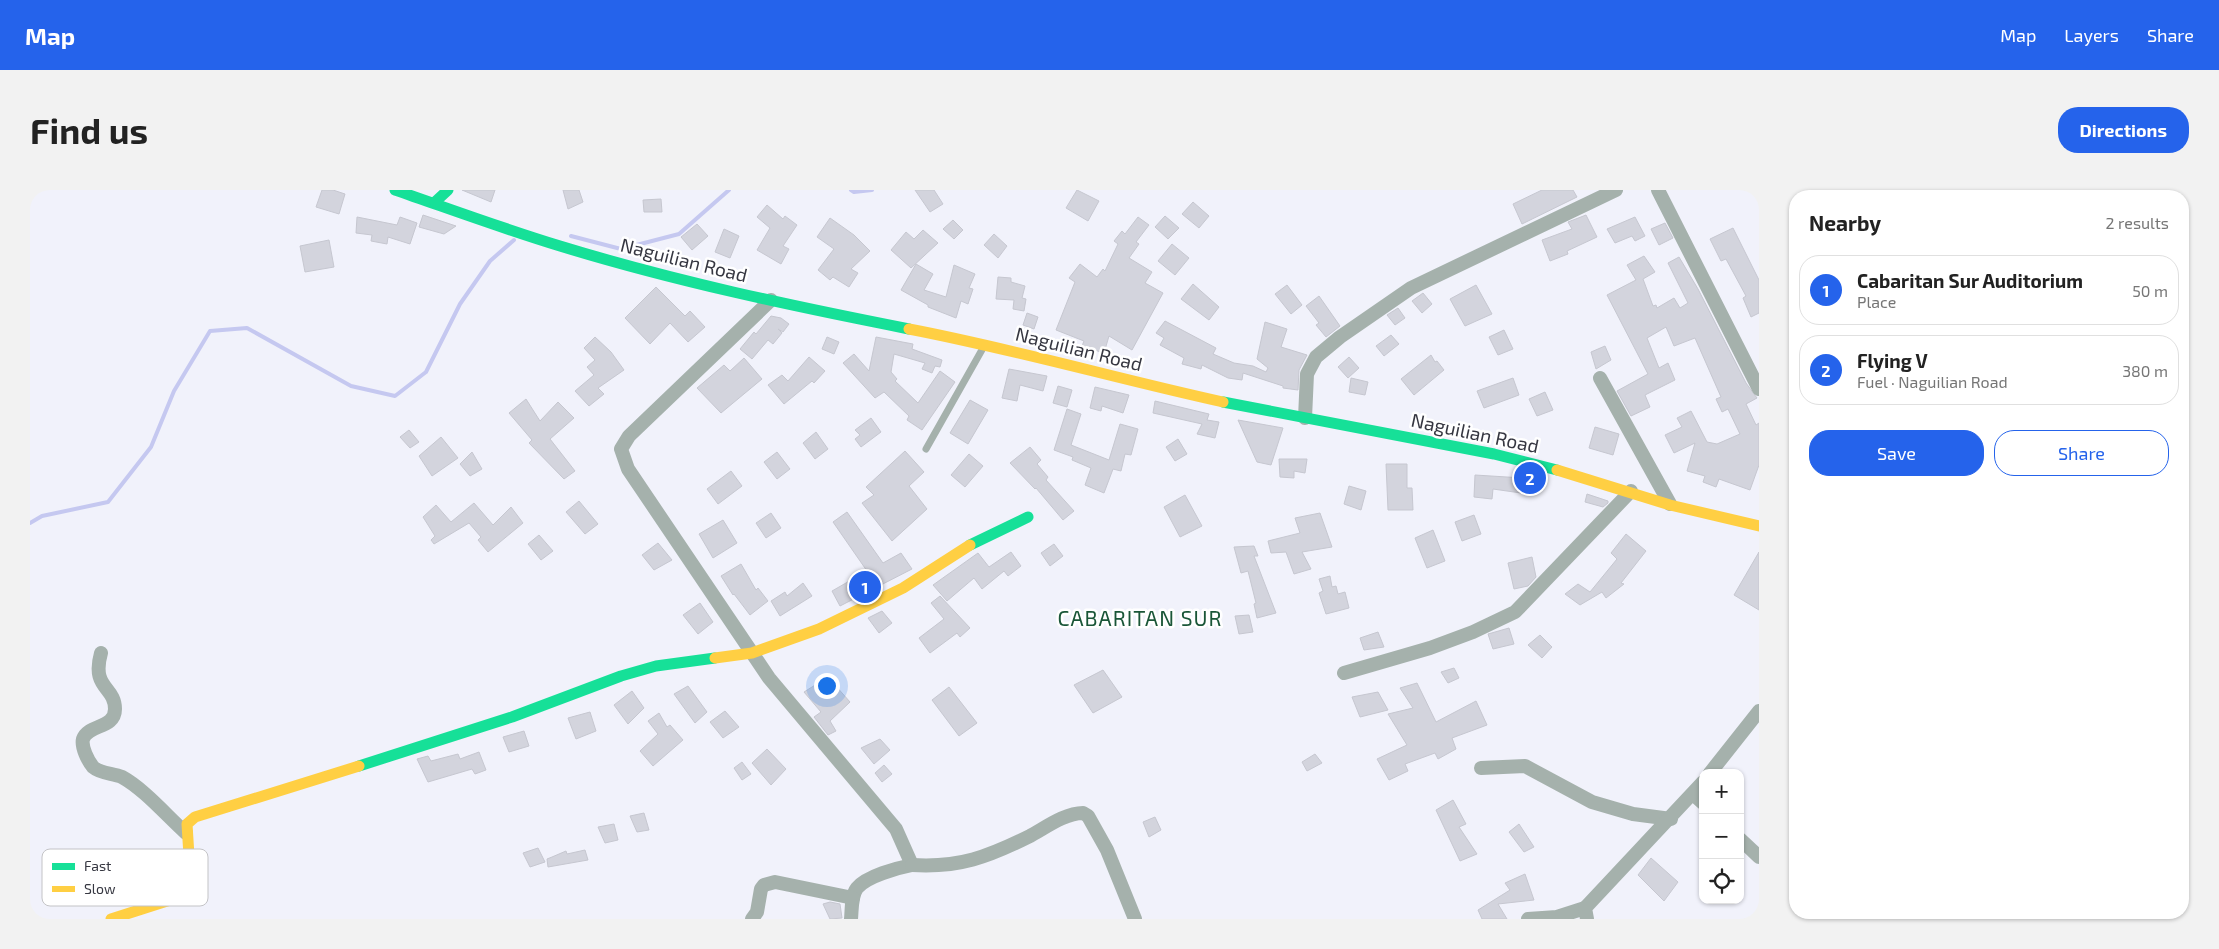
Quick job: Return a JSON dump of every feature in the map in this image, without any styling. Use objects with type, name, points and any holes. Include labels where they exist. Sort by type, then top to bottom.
[{"type":"main road","name":"Naguilian Road","points":[[395,190],[535,238],[669,275],[771,300],[984,343],[1048,361],[1202,397],[1494,454],[1631,491],[1670,505],[1759,526]]},
{"type":"main road","points":[[434,202],[448,190]]},
{"type":"main road","points":[[187,849],[187,824],[191,818],[199,814],[223,809],[512,717],[621,676],[656,666],[752,652],[819,629],[903,588],[973,543],[1028,517]]},
{"type":"main road","points":[[111,919],[155,906]]},
{"type":"street","points":[[1305,418],[1307,374],[1316,357],[1340,337],[1411,288],[1616,190]]},
{"type":"street","points":[[1658,190],[1759,389]]},
{"type":"street","points":[[771,300],[629,436],[621,449],[628,469],[752,652],[789,703],[896,829],[912,865]]},
{"type":"street","points":[[1600,378],[1670,505]]},
{"type":"street","points":[[1344,673],[1439,645],[1473,632],[1515,612],[1631,491]]},
{"type":"street","points":[[101,653],[98,672],[116,708],[110,721],[86,733],[84,737],[84,750],[95,768],[122,778],[135,787],[186,833]]},
{"type":"street","points":[[1713,769],[1759,711]]},
{"type":"street","points":[[1481,768],[1525,766],[1592,802],[1633,814],[1671,819]]},
{"type":"street","points":[[1528,919],[1586,914],[1671,819],[1698,798]]},
{"type":"street","points":[[851,919],[853,898],[857,889],[864,882],[897,868],[912,865],[931,866],[971,862],[1071,816],[1083,813],[1088,816],[1106,850],[1135,919]]},
{"type":"street","points":[[1744,843],[1759,857]]},
{"type":"street","points":[[752,919],[757,912],[761,889],[767,883],[775,882],[853,898]]},
{"type":"lane","points":[[926,449],[983,351],[984,343]]},
{"type":"building","points":[[322,190],[333,190],[345,194],[339,214],[316,207]]},
{"type":"building","points":[[462,190],[495,190],[491,202]]},
{"type":"building","points":[[563,190],[579,190],[583,202],[568,209]]},
{"type":"building","points":[[915,190],[934,190],[943,204],[930,212]]},
{"type":"building","points":[[1077,190],[1099,201],[1088,221],[1066,208]]},
{"type":"building","points":[[1542,190],[1573,190],[1577,197],[1522,224],[1513,204]]},
{"type":"building","points":[[661,199],[662,212],[644,212],[643,200]]},
{"type":"building","points":[[1193,202],[1209,216],[1199,228],[1182,214]]},
{"type":"building","points":[[767,205],[783,219],[785,216],[797,225],[783,246],[789,249],[781,264],[757,250],[770,228],[757,217]]},
{"type":"building","points":[[423,215],[456,226],[444,234],[419,227]]},
{"type":"building","points":[[1586,215],[1597,237],[1567,251],[1568,254],[1550,261],[1542,240],[1572,229],[1568,222]]},
{"type":"building","points":[[1165,216],[1179,228],[1168,239],[1155,227]]},
{"type":"building","points":[[357,217],[397,225],[400,217],[417,223],[410,244],[388,237],[387,244],[371,241],[372,235],[356,233]]},
{"type":"building","points":[[1138,217],[1149,225],[1136,242],[1139,244],[1129,258],[1152,272],[1145,283],[1163,293],[1132,350],[1109,336],[1104,353],[1082,346],[1084,341],[1056,330],[1075,282],[1069,278],[1080,264],[1097,277],[1103,269],[1105,271],[1118,244],[1114,241],[1122,231],[1125,234]]},
{"type":"building","points":[[1635,217],[1645,236],[1635,241],[1632,236],[1615,243],[1607,229]]},
{"type":"building","points":[[830,218],[854,235],[870,251],[851,269],[858,273],[849,287],[833,277],[830,280],[818,270],[834,249],[817,237]]},
{"type":"building","points":[[953,220],[963,230],[954,239],[943,229]]},
{"type":"building","points":[[1665,223],[1673,238],[1659,245],[1651,229]]},
{"type":"building","points":[[697,224],[708,236],[692,250],[681,237]]},
{"type":"building","points":[[1733,228],[1759,280],[1759,313],[1751,317],[1743,298],[1746,296],[1726,259],[1721,261],[1710,239]]},
{"type":"building","points":[[724,229],[739,236],[730,258],[715,252]]},
{"type":"building","points":[[923,230],[938,243],[911,268],[891,250],[906,232],[914,239]]},
{"type":"building","points":[[994,234],[1007,246],[998,258],[984,245]]},
{"type":"building","points":[[329,240],[334,267],[305,272],[300,246]]},
{"type":"building","points":[[1172,244],[1189,258],[1175,275],[1158,261]]},
{"type":"building","points":[[1644,256],[1655,272],[1643,279],[1653,306],[1656,305],[1657,308],[1674,298],[1680,308],[1688,303],[1668,263],[1679,257],[1698,289],[1746,383],[1757,398],[1746,404],[1756,425],[1759,423],[1759,465],[1750,490],[1719,479],[1716,487],[1703,482],[1705,476],[1687,471],[1695,443],[1674,453],[1665,435],[1682,427],[1677,418],[1691,411],[1707,442],[1717,444],[1740,434],[1728,409],[1722,412],[1716,399],[1721,397],[1695,338],[1674,346],[1666,327],[1647,338],[1659,368],[1668,363],[1675,380],[1645,395],[1650,407],[1631,416],[1617,391],[1648,374],[1607,295],[1636,280],[1627,265]]},
{"type":"building","points":[[916,264],[933,274],[924,290],[946,297],[954,265],[975,274],[969,288],[973,289],[968,304],[961,301],[956,318],[928,307],[928,305],[901,290]]},
{"type":"building","points":[[998,277],[1011,278],[1011,282],[1025,286],[1022,298],[1026,299],[1024,311],[1013,309],[1014,300],[996,299]]},
{"type":"building","points":[[1193,284],[1219,307],[1209,320],[1181,299]]},
{"type":"building","points":[[1287,285],[1302,305],[1291,314],[1275,294]]},
{"type":"building","points":[[1476,285],[1492,314],[1465,326],[1450,299]]},
{"type":"building","points":[[656,287],[685,316],[690,311],[705,327],[688,342],[670,323],[650,344],[625,318]]},
{"type":"building","points":[[1423,293],[1432,304],[1422,313],[1412,301]]},
{"type":"building","points":[[1319,296],[1340,326],[1326,337],[1316,325],[1319,323],[1306,306]]},
{"type":"building","points":[[1398,308],[1405,318],[1395,325],[1387,315]]},
{"type":"building","points":[[1027,313],[1038,317],[1034,329],[1023,325]]},
{"type":"building","points":[[771,316],[781,318],[789,324],[783,332],[778,329],[782,333],[773,344],[768,340],[752,359],[740,349]]},
{"type":"building","points":[[1165,321],[1216,348],[1213,354],[1234,363],[1253,366],[1266,372],[1268,368],[1257,359],[1265,322],[1287,329],[1281,347],[1307,355],[1299,370],[1298,390],[1283,388],[1283,386],[1243,373],[1242,380],[1228,378],[1202,365],[1201,369],[1182,364],[1184,358],[1160,345],[1164,338],[1156,333]]},
{"type":"building","points":[[1504,330],[1513,349],[1498,355],[1489,337]]},
{"type":"building","points":[[1391,335],[1399,344],[1384,356],[1376,346]]},
{"type":"building","points":[[595,337],[611,352],[624,370],[598,388],[604,394],[589,406],[575,391],[594,375],[587,367],[595,360],[584,348]]},
{"type":"building","points":[[827,337],[839,342],[834,354],[822,349]]},
{"type":"building","points":[[876,337],[913,344],[912,349],[942,360],[940,367],[935,366],[932,373],[922,369],[925,363],[894,354],[891,372],[897,379],[895,381],[918,403],[940,371],[955,382],[922,430],[907,420],[909,416],[884,392],[875,398],[843,363],[854,354],[869,371]]},
{"type":"building","points":[[1605,346],[1611,360],[1596,369],[1591,352]]},
{"type":"building","points":[[1431,355],[1435,362],[1437,361],[1444,370],[1414,395],[1401,379]]},
{"type":"building","points":[[809,357],[825,371],[814,383],[812,381],[784,404],[768,385],[782,375],[788,381]]},
{"type":"building","points":[[1349,357],[1359,368],[1348,378],[1338,367]]},
{"type":"building","points":[[744,358],[762,379],[721,413],[697,388],[724,365],[730,371]]},
{"type":"building","points":[[1009,369],[1047,376],[1043,391],[1020,385],[1017,401],[1002,398]]},
{"type":"building","points":[[1351,378],[1368,382],[1365,395],[1349,392]]},
{"type":"building","points":[[1513,378],[1519,395],[1484,408],[1477,391]]},
{"type":"building","points":[[1058,386],[1072,390],[1067,407],[1053,403]]},
{"type":"building","points":[[1095,387],[1129,395],[1123,413],[1102,406],[1101,411],[1090,408]]},
{"type":"building","points":[[1545,392],[1553,410],[1537,416],[1529,399]]},
{"type":"building","points":[[526,399],[540,421],[558,402],[574,418],[550,439],[575,471],[564,479],[529,443],[532,440],[509,413]]},
{"type":"building","points":[[970,400],[988,410],[968,444],[950,433]]},
{"type":"building","points":[[1155,401],[1209,414],[1207,420],[1219,422],[1215,438],[1197,434],[1202,424],[1153,413]]},
{"type":"building","points":[[1067,409],[1081,414],[1071,445],[1109,460],[1120,424],[1138,429],[1131,455],[1125,454],[1121,471],[1113,469],[1104,493],[1085,485],[1091,468],[1072,460],[1073,457],[1054,450]]},
{"type":"building","points":[[871,418],[881,432],[861,447],[855,439],[860,435],[855,430]]},
{"type":"building","points":[[1238,420],[1283,428],[1271,465],[1257,462]]},
{"type":"building","points":[[1595,427],[1619,434],[1613,455],[1589,448]]},
{"type":"building","points":[[409,430],[419,442],[410,448],[400,437]]},
{"type":"building","points":[[816,432],[828,449],[815,459],[803,443]]},
{"type":"building","points":[[441,437],[458,458],[432,476],[419,456]]},
{"type":"building","points":[[1178,439],[1187,454],[1175,461],[1166,447]]},
{"type":"building","points":[[1030,447],[1041,460],[1037,464],[1048,477],[1046,480],[1074,511],[1063,520],[1036,488],[1010,463]]},
{"type":"building","points":[[905,451],[924,472],[909,486],[927,509],[892,541],[862,503],[874,495],[866,487]]},
{"type":"building","points":[[472,452],[482,469],[470,476],[460,464]]},
{"type":"building","points":[[777,452],[790,469],[777,479],[764,462]]},
{"type":"building","points":[[969,454],[983,466],[965,487],[951,475]]},
{"type":"building","points":[[1279,459],[1307,459],[1305,473],[1294,471],[1294,478],[1280,477]]},
{"type":"building","points":[[1386,464],[1407,464],[1407,488],[1412,488],[1413,510],[1388,510]]},
{"type":"building","points":[[731,471],[742,486],[718,504],[707,489]]},
{"type":"building","points":[[1475,475],[1523,478],[1521,493],[1493,489],[1492,499],[1474,497]]},
{"type":"building","points":[[1349,486],[1366,491],[1361,510],[1344,504]]},
{"type":"building","points":[[1587,494],[1608,501],[1608,503],[1603,507],[1585,502]]},
{"type":"building","points":[[1185,495],[1202,526],[1180,537],[1164,507]]},
{"type":"building","points":[[579,501],[598,524],[585,534],[566,512]]},
{"type":"building","points":[[474,503],[493,525],[511,507],[523,523],[488,552],[478,540],[481,537],[469,523],[434,544],[431,540],[435,536],[423,517],[436,505],[451,522]]},
{"type":"building","points":[[847,512],[883,563],[901,553],[912,569],[840,606],[832,591],[867,571],[833,522]]},
{"type":"building","points":[[771,513],[781,528],[766,538],[756,523]]},
{"type":"building","points":[[1320,513],[1332,547],[1302,552],[1311,569],[1294,574],[1286,552],[1271,553],[1268,541],[1300,533],[1295,518]]},
{"type":"building","points":[[1474,515],[1481,534],[1462,541],[1455,522]]},
{"type":"building","points":[[723,520],[737,543],[713,558],[699,534]]},
{"type":"building","points":[[1433,530],[1445,561],[1427,568],[1415,538]]},
{"type":"building","points":[[1626,534],[1646,551],[1621,583],[1624,584],[1606,598],[1602,592],[1580,605],[1565,594],[1578,584],[1590,592],[1617,559],[1611,553]]},
{"type":"building","points":[[539,535],[553,551],[541,560],[528,544]]},
{"type":"building","points":[[658,543],[672,560],[654,570],[642,555]]},
{"type":"building","points":[[1054,544],[1063,556],[1050,566],[1041,553]]},
{"type":"building","points":[[1254,546],[1258,556],[1254,556],[1276,613],[1257,618],[1254,604],[1256,603],[1248,571],[1241,573],[1234,547]]},
{"type":"building","points":[[1011,552],[1021,566],[1008,576],[1004,571],[982,589],[974,578],[947,601],[933,585],[978,553],[989,567]]},
{"type":"building","points":[[1759,552],[1759,610],[1734,595]]},
{"type":"building","points":[[1532,557],[1536,577],[1528,586],[1514,589],[1508,563]]},
{"type":"building","points":[[741,564],[756,590],[758,588],[768,601],[750,615],[733,595],[721,576]]},
{"type":"building","points":[[1330,576],[1332,587],[1336,586],[1338,594],[1345,592],[1349,608],[1326,614],[1319,593],[1323,591],[1319,579]]},
{"type":"building","points":[[803,583],[812,596],[780,616],[771,601],[785,592],[787,596]]},
{"type":"building","points":[[940,596],[970,628],[960,637],[957,633],[930,653],[919,638],[944,619],[931,603]]},
{"type":"building","points":[[700,603],[713,622],[698,634],[683,615]]},
{"type":"building","points":[[882,611],[892,623],[879,633],[868,618]]},
{"type":"building","points":[[1249,615],[1253,632],[1239,634],[1235,616]]},
{"type":"building","points":[[1509,628],[1514,644],[1493,649],[1488,634]]},
{"type":"building","points":[[1378,632],[1384,647],[1364,650],[1360,638]]},
{"type":"building","points":[[1540,635],[1552,647],[1542,658],[1528,645]]},
{"type":"building","points":[[1454,668],[1459,678],[1448,683],[1441,672]]},
{"type":"building","points":[[1103,670],[1122,697],[1093,713],[1074,685]]},
{"type":"building","points":[[828,677],[850,702],[830,721],[836,731],[828,735],[814,717],[821,712],[804,692]]},
{"type":"building","points":[[1417,683],[1436,722],[1476,701],[1487,725],[1452,738],[1456,749],[1438,759],[1435,753],[1405,764],[1408,771],[1389,780],[1377,759],[1407,745],[1388,714],[1413,708],[1400,688]]},
{"type":"building","points":[[688,686],[707,712],[695,723],[674,694]]},
{"type":"building","points":[[949,687],[977,723],[959,736],[932,700]]},
{"type":"building","points":[[632,691],[644,708],[628,724],[614,705]]},
{"type":"building","points":[[1378,692],[1388,710],[1360,717],[1352,697]]},
{"type":"building","points":[[725,711],[739,727],[723,738],[710,722]]},
{"type":"building","points":[[590,712],[596,731],[576,739],[568,718]]},
{"type":"building","points":[[659,713],[667,727],[670,725],[683,740],[653,766],[640,751],[658,734],[648,721]]},
{"type":"building","points":[[524,731],[529,746],[509,752],[503,737]]},
{"type":"building","points":[[880,739],[890,750],[874,764],[861,748]]},
{"type":"building","points":[[767,749],[786,769],[771,785],[752,763]]},
{"type":"building","points":[[479,752],[486,770],[475,774],[472,769],[428,782],[417,759],[428,756],[431,761],[458,754],[460,759]]},
{"type":"building","points":[[1315,754],[1322,763],[1307,771],[1302,762]]},
{"type":"building","points":[[742,762],[751,774],[742,780],[734,768]]},
{"type":"building","points":[[884,765],[892,774],[882,782],[875,773]]},
{"type":"building","points":[[1453,800],[1466,824],[1459,827],[1477,854],[1460,861],[1436,810]]},
{"type":"building","points":[[644,813],[649,830],[637,832],[630,816]]},
{"type":"building","points":[[1155,817],[1161,830],[1149,837],[1143,822]]},
{"type":"building","points":[[614,824],[618,840],[605,843],[598,827]]},
{"type":"building","points":[[1519,824],[1534,847],[1524,852],[1509,832]]},
{"type":"building","points":[[538,848],[545,862],[530,867],[523,853]]},
{"type":"building","points":[[585,850],[588,860],[548,867],[547,859],[566,851],[567,854]]},
{"type":"building","points":[[1651,858],[1678,882],[1664,901],[1638,875]]},
{"type":"building","points":[[1525,874],[1534,900],[1498,904],[1507,919],[1482,919],[1478,910],[1510,890],[1505,883]]},
{"type":"building","points":[[830,902],[840,904],[842,918],[830,919],[823,904]]},
{"type":"waterway","points":[[571,236],[621,249],[679,234],[729,190]]},
{"type":"waterway","points":[[851,190],[854,192],[872,190]]},
{"type":"waterway","points":[[30,523],[42,516],[108,502],[151,447],[174,391],[210,331],[247,328],[351,386],[395,396],[426,372],[460,304],[490,261],[514,240]]},
{"type":"traffic: fast","points":[[395,190],[498,226],[603,259],[777,302],[909,329]]},
{"type":"traffic: fast","points":[[435,202],[448,190]]},
{"type":"traffic: fast","points":[[1223,402],[1494,454],[1557,470]]},
{"type":"traffic: fast","points":[[970,545],[1028,517]]},
{"type":"traffic: fast","points":[[359,766],[512,717],[621,676],[656,666],[715,658]]},
{"type":"traffic: slow","points":[[909,329],[1223,402]]},
{"type":"traffic: slow","points":[[1557,470],[1670,505],[1759,526]]},
{"type":"traffic: slow","points":[[715,658],[752,653],[819,629],[903,588],[970,545]]},
{"type":"traffic: slow","points":[[189,849],[187,824],[195,817],[359,766]]},
{"type":"traffic: slow","points":[[111,919],[152,906]]},
{"type":"place","name":"Flying V","points":[[1530,478]]},
{"type":"place","name":"Cabaritan Sur Auditorium","points":[[865,587]]},
{"type":"district","name":"CABARITAN SUR","points":[[1140,619]]}]
